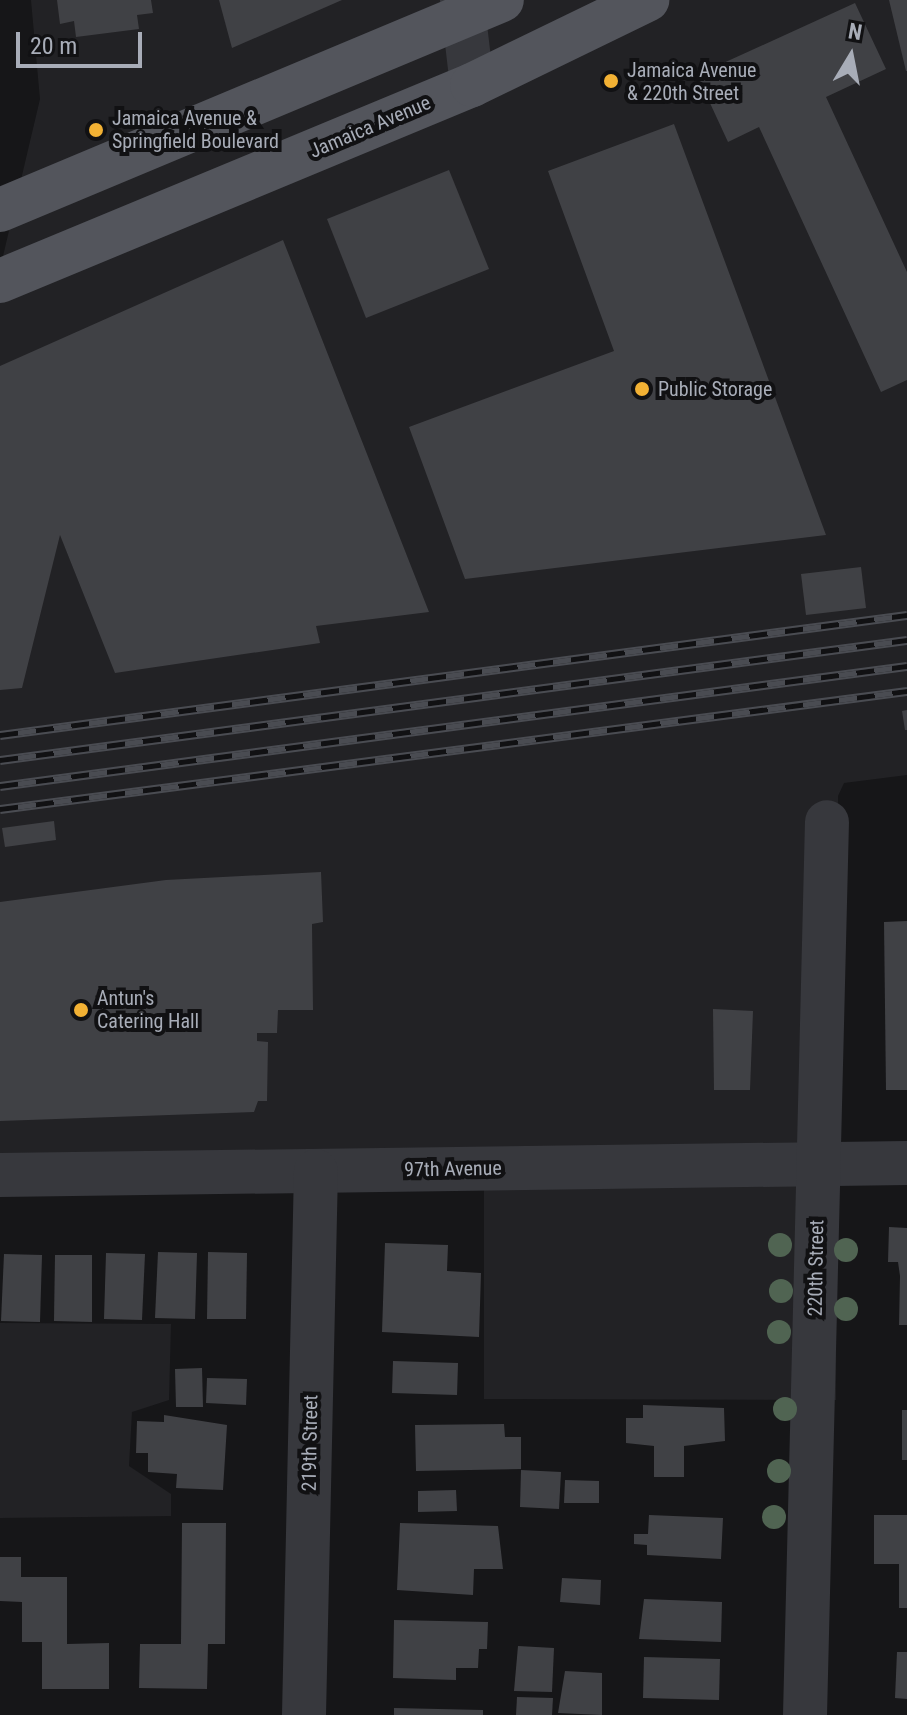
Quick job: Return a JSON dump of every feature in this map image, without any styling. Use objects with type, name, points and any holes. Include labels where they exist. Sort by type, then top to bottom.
[{"type":"main road","name":"Jamaica Avenue","points":[[0,281],[472,85],[647,0]]},
{"type":"main road","points":[[0,210],[476,6]]},
{"type":"street","points":[[472,85],[476,6]]},
{"type":"street","name":"220th Street","points":[[805,1715],[827,822]]},
{"type":"street","name":"97th Avenue","points":[[0,1175],[907,1163]]},
{"type":"street","name":"219th Street","points":[[304,1715],[316,1171]]},
{"type":"shaded area","points":[[31,0],[907,0],[907,775],[844,783],[838,796],[836,1400],[484,1399],[484,1179],[0,1191],[0,269],[40,99]]},
{"type":"shaded area","points":[[0,1323],[171,1324],[169,1400],[132,1412],[129,1466],[171,1494],[171,1516],[0,1518]]},
{"type":"building","points":[[57,0],[151,0],[153,13],[137,15],[139,29],[76,37],[74,21],[60,24]]},
{"type":"building","points":[[219,0],[342,0],[232,48]]},
{"type":"building","points":[[889,0],[907,0],[907,71],[906,71]]},
{"type":"building","points":[[855,3],[886,69],[826,97],[907,272],[907,380],[881,392],[759,127],[728,142],[697,75]]},
{"type":"building","name":"Public Storage","points":[[674,124],[826,535],[465,579],[409,427],[614,351],[548,171]]},
{"type":"building","points":[[449,170],[489,269],[366,318],[327,219]]},
{"type":"building","points":[[283,240],[429,612],[316,626],[320,643],[115,673],[60,535],[22,688],[0,690],[0,366]]},
{"type":"building","points":[[861,567],[866,608],[806,615],[801,574]]},
{"type":"building","points":[[907,710],[907,730],[905,730],[902,711]]},
{"type":"building","points":[[54,821],[56,840],[5,847],[2,828]]},
{"type":"building","points":[[321,872],[323,922],[312,924],[313,1010],[278,1010],[277,1033],[257,1033],[257,1041],[268,1042],[267,1101],[258,1101],[254,1112],[0,1121],[0,902],[166,880]]},
{"type":"building","points":[[907,921],[907,1090],[886,1090],[884,922]]},
{"type":"building","points":[[713,1009],[753,1011],[750,1090],[714,1090]]},
{"type":"building","points":[[889,1227],[907,1228],[907,1325],[899,1325],[900,1276],[898,1262],[888,1262]]},
{"type":"building","points":[[385,1243],[448,1245],[447,1271],[481,1273],[479,1337],[382,1332]]},
{"type":"building","points":[[158,1252],[197,1253],[195,1319],[155,1318]]},
{"type":"building","points":[[208,1252],[247,1253],[246,1319],[207,1319]]},
{"type":"building","points":[[106,1253],[145,1254],[142,1320],[104,1319]]},
{"type":"building","points":[[4,1254],[42,1255],[40,1322],[1,1321]]},
{"type":"building","points":[[55,1255],[92,1255],[92,1322],[54,1321]]},
{"type":"building","points":[[393,1361],[458,1363],[457,1395],[392,1393]]},
{"type":"building","points":[[202,1368],[203,1407],[176,1407],[175,1369]]},
{"type":"building","points":[[207,1378],[247,1379],[246,1405],[206,1403]]},
{"type":"building","points":[[643,1405],[724,1408],[725,1441],[684,1446],[684,1477],[654,1477],[654,1446],[626,1443],[626,1418],[643,1418]]},
{"type":"building","points":[[902,1410],[907,1410],[907,1460],[902,1460]]},
{"type":"building","points":[[164,1415],[227,1425],[223,1490],[176,1488],[177,1474],[148,1472],[148,1453],[136,1453],[137,1421],[164,1422]]},
{"type":"building","points":[[504,1424],[505,1437],[521,1437],[521,1469],[416,1471],[415,1425]]},
{"type":"building","points":[[521,1470],[561,1472],[559,1509],[520,1507]]},
{"type":"building","points":[[565,1480],[599,1481],[599,1503],[564,1503]]},
{"type":"building","points":[[456,1490],[457,1511],[418,1512],[418,1491]]},
{"type":"building","points":[[649,1515],[723,1518],[721,1559],[647,1555],[647,1545],[634,1544],[634,1534],[648,1534]]},
{"type":"building","points":[[874,1515],[907,1515],[907,1608],[899,1608],[899,1564],[874,1564]]},
{"type":"building","points":[[182,1523],[226,1523],[225,1644],[208,1644],[207,1689],[139,1688],[140,1644],[181,1644]]},
{"type":"building","points":[[400,1523],[498,1526],[503,1569],[474,1569],[473,1595],[397,1590]]},
{"type":"building","points":[[0,1557],[21,1557],[21,1577],[67,1577],[67,1644],[109,1643],[109,1689],[42,1689],[42,1642],[22,1642],[22,1602],[0,1601]]},
{"type":"building","points":[[562,1578],[601,1580],[600,1605],[560,1602]]},
{"type":"building","points":[[644,1599],[722,1602],[721,1642],[639,1639]]},
{"type":"building","points":[[394,1620],[488,1622],[487,1649],[479,1649],[478,1668],[456,1668],[456,1680],[393,1678]]},
{"type":"building","points":[[518,1646],[554,1648],[552,1692],[514,1691]]},
{"type":"building","points":[[897,1652],[907,1652],[907,1699],[895,1698]]},
{"type":"building","points":[[644,1657],[720,1659],[719,1700],[643,1698]]},
{"type":"building","points":[[565,1671],[602,1673],[602,1715],[558,1713]]},
{"type":"building","points":[[517,1697],[553,1698],[552,1715],[516,1715]]},
{"type":"building","points":[[394,1708],[483,1710],[483,1715],[394,1715]]},
{"type":"railway","points":[[0,735],[907,615]]},
{"type":"railway","points":[[0,760],[907,640]]},
{"type":"railway","points":[[0,786],[907,666]]},
{"type":"railway","points":[[0,809],[907,691]]},
{"type":"place","name":"Jamaica Avenue & 220th Street","points":[[611,81]]},
{"type":"place","name":"Jamaica Avenue & Springfield Boulevard","points":[[96,130]]},
{"type":"place","name":"Public Storage","points":[[642,389]]},
{"type":"place","name":"Antun's Catering Hall","points":[[81,1010]]}]
